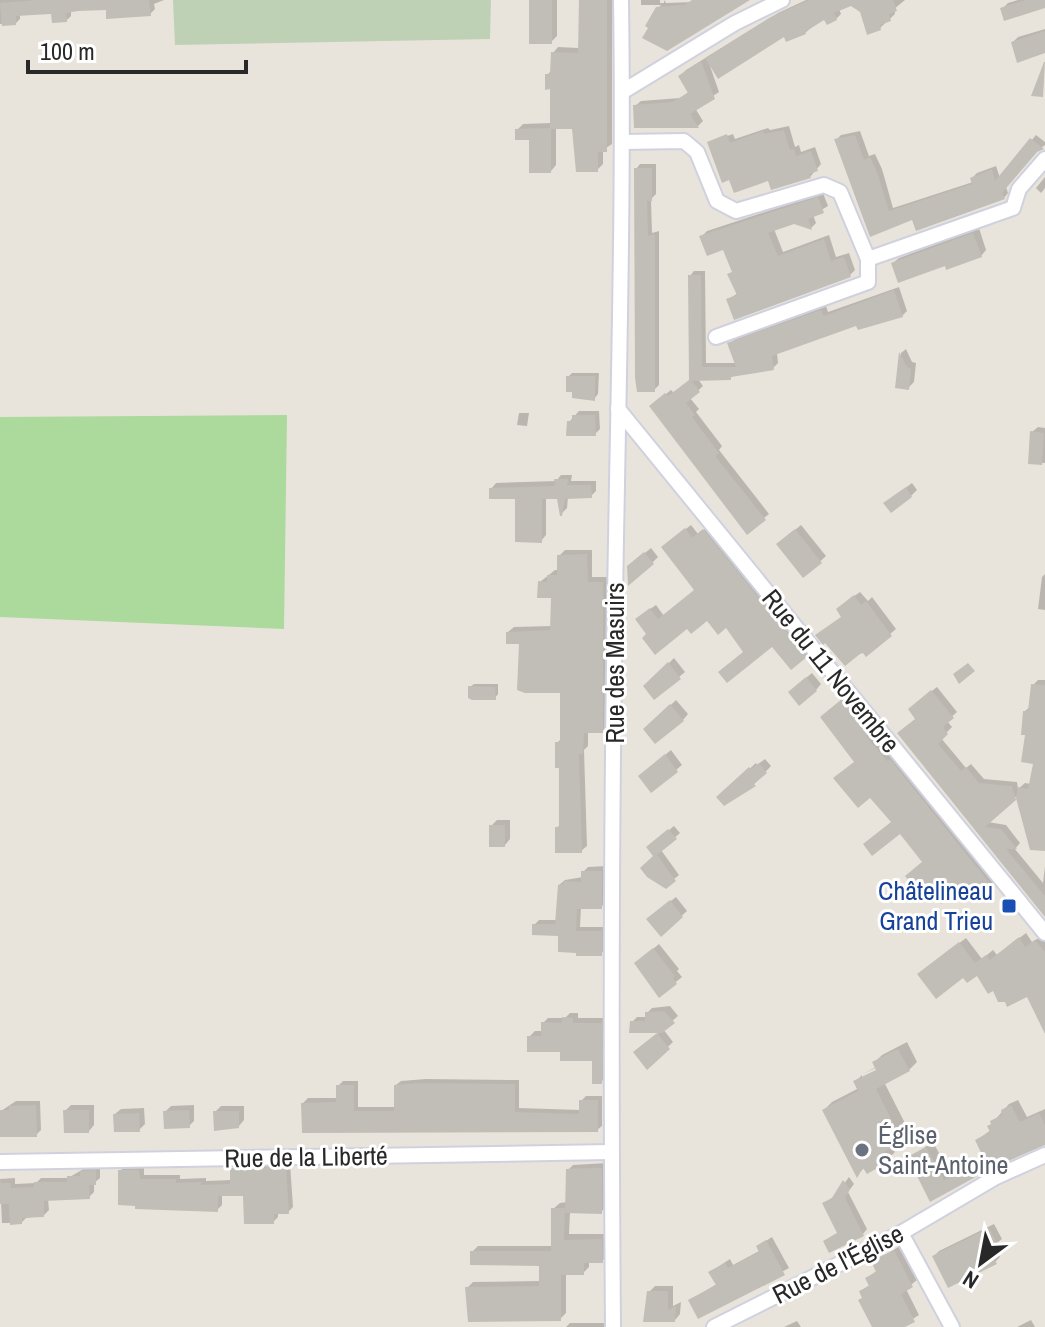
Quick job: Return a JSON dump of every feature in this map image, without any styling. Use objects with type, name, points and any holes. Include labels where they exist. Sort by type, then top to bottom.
[{"type":"street","name":"Rue des Masuirs","points":[[613,1327],[611,1152],[623,142],[621,0]]},
{"type":"street","points":[[622,92],[735,23],[782,0]]},
{"type":"street","points":[[623,142],[684,141],[697,152],[717,201],[736,211],[824,185],[840,192],[868,259],[868,282],[716,337]]},
{"type":"street","points":[[868,259],[1013,208],[1019,189],[1045,159]]},
{"type":"street","name":"Rue du 11 Novembre","points":[[618,409],[1045,933]]},
{"type":"street","name":"Rue de la Liberté","points":[[0,1162],[611,1152]]},
{"type":"street","name":"Rue de l'Église","points":[[714,1327],[901,1233],[996,1177],[1045,1155]]},
{"type":"street","points":[[901,1233],[952,1327]]},
{"type":"green space","points":[[173,0],[491,0],[490,39],[175,45]]},
{"type":"green space","points":[[287,415],[284,629],[0,617],[0,417]]},
{"type":"building","points":[[149,0],[151,16],[106,19],[106,10],[78,11],[66,13],[67,22],[52,23],[51,14],[16,16],[16,25],[2,26],[0,3]]},
{"type":"building","points":[[529,0],[552,0],[552,44],[529,44]]},
{"type":"building","points":[[579,0],[607,0],[607,152],[598,152],[598,172],[576,172],[572,129],[551,129],[551,173],[529,173],[529,140],[515,140],[515,129],[550,128],[550,89],[545,90],[545,74],[550,74],[551,52],[578,53]]},
{"type":"building","points":[[692,0],[750,0],[667,51],[642,38],[656,7],[684,5]]},
{"type":"building","points":[[809,0],[893,0],[897,11],[889,14],[891,21],[880,25],[881,30],[867,35],[860,12],[851,6],[834,13],[837,20],[827,25],[824,20],[806,34],[786,42],[784,37],[718,79],[705,58],[771,17]]},
{"type":"building","points":[[1026,0],[1045,0],[1045,8],[1004,21],[1000,8]]},
{"type":"building","points":[[1045,31],[1045,53],[1017,63],[1011,42]]},
{"type":"building","points":[[701,61],[715,99],[690,114],[699,128],[634,128],[633,105],[672,102],[688,93],[678,76]]},
{"type":"building","points":[[1044,62],[1043,97],[1031,96]]},
{"type":"building","points":[[784,130],[790,150],[794,149],[796,156],[811,151],[818,171],[809,174],[811,178],[771,190],[768,181],[734,193],[729,180],[722,183],[707,142],[727,134],[730,143],[763,131],[764,134]]},
{"type":"building","points":[[855,135],[864,160],[870,157],[889,211],[972,184],[970,178],[992,169],[995,181],[1030,138],[1044,149],[1037,152],[1002,193],[1005,199],[916,231],[912,220],[870,237],[834,139]]},
{"type":"building","points":[[634,168],[652,168],[652,201],[647,201],[648,236],[655,234],[655,392],[637,392],[635,378]]},
{"type":"building","points":[[818,197],[824,213],[808,219],[812,230],[794,224],[768,233],[778,256],[824,239],[831,261],[844,257],[851,277],[734,320],[726,299],[737,295],[727,274],[732,272],[723,250],[707,256],[699,236]]},
{"type":"building","points":[[973,233],[982,257],[898,283],[891,263]]},
{"type":"building","points":[[688,275],[701,275],[702,367],[736,367],[727,343],[821,310],[824,316],[894,290],[903,317],[858,330],[856,326],[772,356],[774,370],[731,377],[731,380],[692,381],[700,392],[686,403],[695,415],[692,417],[719,453],[715,456],[766,520],[747,535],[649,406],[689,380]]},
{"type":"building","points":[[899,352],[907,367],[911,368],[909,390],[895,388]]},
{"type":"building","points":[[566,376],[595,376],[595,401],[572,398],[572,392],[566,392]]},
{"type":"building","points":[[572,415],[595,415],[596,436],[566,436],[567,421],[572,421]]},
{"type":"building","points":[[1030,431],[1044,433],[1042,465],[1028,464]]},
{"type":"building","points":[[554,479],[568,479],[567,485],[591,485],[592,498],[565,499],[562,516],[557,499],[542,499],[542,543],[515,542],[515,499],[489,499],[489,488],[555,486]]},
{"type":"building","points":[[906,487],[912,497],[891,513],[883,503]]},
{"type":"building","points":[[685,528],[692,538],[703,529],[807,657],[791,670],[772,647],[727,683],[718,672],[743,652],[726,628],[718,635],[707,621],[691,634],[687,629],[655,655],[642,638],[646,634],[635,619],[650,608],[658,619],[694,590],[661,547]]},
{"type":"building","points":[[795,529],[822,563],[803,578],[776,544]]},
{"type":"building","points":[[644,552],[654,564],[628,586],[627,566]]},
{"type":"building","points":[[587,554],[588,582],[603,582],[603,733],[584,733],[583,754],[579,754],[582,853],[555,853],[555,827],[559,827],[559,768],[555,768],[555,742],[560,742],[560,693],[525,693],[517,690],[519,644],[506,644],[506,632],[550,630],[551,598],[537,598],[538,581],[547,582],[547,575],[557,575],[557,555]]},
{"type":"building","points":[[854,595],[861,605],[866,601],[892,636],[866,657],[860,654],[845,666],[815,635],[841,617],[836,609]]},
{"type":"building","points":[[668,662],[681,679],[654,700],[643,686]]},
{"type":"building","points":[[968,663],[975,671],[959,684],[953,674]]},
{"type":"building","points":[[806,677],[817,691],[799,706],[788,692]]},
{"type":"building","points":[[1031,684],[1045,685],[1045,851],[1030,850],[1016,798],[1018,787],[1028,789],[1033,764],[1021,762],[1025,735],[1021,735],[1023,711],[1028,711]]},
{"type":"building","points":[[468,686],[495,687],[496,700],[468,698]]},
{"type":"building","points":[[931,690],[954,718],[943,727],[948,734],[938,744],[961,771],[966,767],[979,783],[1012,786],[1016,800],[985,827],[1001,829],[1017,849],[1006,849],[1045,896],[1045,917],[897,733],[915,719],[908,709]]},
{"type":"building","points":[[842,699],[869,733],[866,736],[887,761],[890,759],[992,886],[974,902],[970,896],[961,902],[954,893],[941,904],[922,880],[913,886],[905,876],[922,862],[900,834],[872,856],[863,844],[891,822],[870,798],[858,808],[833,778],[854,762],[820,717]]},
{"type":"building","points":[[670,704],[684,721],[655,744],[643,729]]},
{"type":"building","points":[[665,754],[678,772],[651,793],[638,776]]},
{"type":"building","points":[[759,763],[767,773],[754,784],[756,786],[724,806],[716,797],[749,767],[751,769]]},
{"type":"building","points":[[489,825],[505,825],[505,847],[489,847]]},
{"type":"building","points":[[668,829],[677,839],[657,855],[676,881],[666,889],[647,877],[640,868],[653,856],[646,847]]},
{"type":"building","points":[[581,871],[602,871],[602,909],[577,909],[576,931],[602,931],[602,956],[558,952],[558,936],[532,935],[532,924],[555,924],[558,885],[565,881],[581,882]]},
{"type":"building","points":[[670,900],[683,917],[661,937],[646,919]]},
{"type":"building","points":[[1019,937],[1025,947],[1035,940],[1045,952],[1045,1034],[1027,997],[1007,1007],[1005,1002],[998,1002],[993,991],[988,994],[977,976],[967,983],[963,978],[936,999],[917,974],[959,942],[975,963],[986,955],[990,960]]},
{"type":"building","points":[[653,948],[675,976],[673,978],[677,984],[659,998],[634,963]]},
{"type":"building","points":[[664,1011],[675,1023],[662,1033],[629,1033],[630,1021],[645,1021],[645,1012]]},
{"type":"building","points":[[562,1017],[573,1018],[573,1023],[602,1023],[602,1084],[592,1084],[592,1061],[560,1061],[560,1052],[527,1052],[527,1036],[541,1036],[541,1022],[562,1023]]},
{"type":"building","points":[[657,1033],[670,1049],[647,1070],[633,1052]]},
{"type":"building","points":[[898,1049],[910,1071],[876,1089],[903,1142],[883,1152],[888,1162],[867,1174],[863,1168],[857,1178],[822,1110],[858,1091],[853,1081],[876,1070],[872,1062]]},
{"type":"building","points":[[515,1084],[515,1112],[579,1114],[579,1100],[598,1100],[598,1132],[302,1133],[301,1103],[336,1102],[336,1085],[354,1085],[354,1111],[394,1111],[394,1085]]},
{"type":"building","points":[[36,1105],[37,1137],[0,1137],[0,1110],[9,1110],[9,1106]]},
{"type":"building","points":[[1011,1105],[1020,1122],[1039,1113],[1045,1125],[1045,1145],[992,1168],[930,1202],[911,1164],[914,1162],[911,1155],[926,1147],[944,1180],[984,1159],[975,1140],[990,1132],[987,1126],[991,1124],[990,1121],[1002,1115],[1001,1110]]},
{"type":"building","points":[[63,1110],[89,1110],[89,1133],[64,1133]]},
{"type":"building","points":[[189,1110],[190,1128],[164,1129],[163,1111]]},
{"type":"building","points":[[213,1111],[239,1111],[239,1128],[214,1131]]},
{"type":"building","points":[[139,1113],[140,1132],[114,1132],[113,1114]]},
{"type":"building","points":[[286,1167],[289,1214],[274,1214],[274,1224],[244,1224],[243,1196],[218,1196],[218,1212],[135,1209],[135,1206],[118,1205],[118,1170],[139,1170],[140,1179],[176,1179],[176,1183],[201,1182],[201,1185],[230,1184],[230,1168]]},
{"type":"building","points":[[602,1168],[602,1214],[565,1213],[566,1169]]},
{"type":"building","points":[[96,1170],[96,1185],[89,1185],[90,1199],[44,1201],[44,1217],[22,1218],[22,1224],[10,1225],[9,1204],[0,1204],[0,1183],[11,1183],[11,1188],[34,1187],[34,1182],[67,1182],[67,1176],[80,1176],[80,1171]]},
{"type":"building","points":[[843,1180],[850,1189],[845,1198],[864,1236],[829,1253],[823,1241],[837,1233],[822,1203],[832,1198]]},
{"type":"building","points":[[551,1208],[565,1208],[564,1240],[602,1239],[603,1263],[584,1263],[584,1275],[561,1275],[561,1321],[468,1322],[465,1287],[539,1286],[539,1266],[470,1265],[470,1251],[551,1251]]},
{"type":"building","points":[[989,1228],[998,1245],[989,1250],[997,1264],[948,1288],[932,1256]]},
{"type":"building","points":[[766,1240],[785,1275],[698,1319],[688,1300],[716,1285],[708,1272],[725,1263],[728,1268],[759,1252],[756,1246]]},
{"type":"building","points":[[894,1250],[913,1287],[901,1294],[915,1322],[905,1327],[872,1327],[858,1300],[862,1298],[859,1291],[869,1286],[865,1278],[876,1272],[871,1261]]},
{"type":"building","points":[[647,1291],[668,1291],[668,1310],[676,1306],[675,1322],[643,1322]]},
{"type":"place","name":"Châtelineau Grand Trieu","points":[[1009,906]]},
{"type":"place","name":"Église Saint-Antoine","points":[[862,1150]]}]
